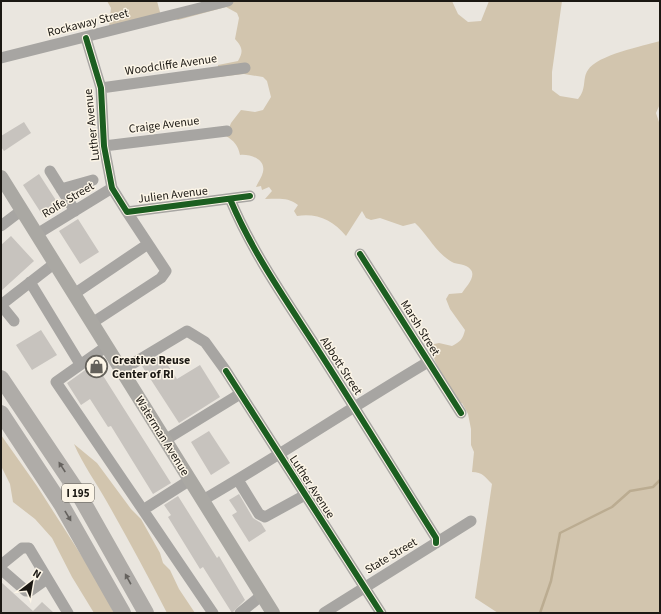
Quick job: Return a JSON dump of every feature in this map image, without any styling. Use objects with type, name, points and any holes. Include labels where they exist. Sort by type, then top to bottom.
[{"type":"highway","name":"I 195","points":[[1,378],[77,491],[111,548],[146,613]]},
{"type":"highway","name":"I 195","points":[[1,413],[61,504],[123,613]]},
{"type":"main road","name":"Waterman Avenue","points":[[1,177],[273,613]]},
{"type":"street","name":"Rockaway Street","points":[[1,58],[86,38],[228,1]]},
{"type":"street","name":"Luther Avenue","points":[[86,38],[101,88],[104,146],[112,188]]},
{"type":"street","name":"Woodcliffe Avenue","points":[[101,88],[245,68]]},
{"type":"street","name":"Craige Avenue","points":[[104,146],[227,131]]},
{"type":"street","points":[[50,172],[75,211]]},
{"type":"street","points":[[61,189],[92,180]]},
{"type":"street","name":"Rolfe Street","points":[[36,234],[112,188]]},
{"type":"street","name":"Julien Avenue","points":[[112,188],[127,212],[250,196]]},
{"type":"street","name":"Abbott Street","points":[[230,199],[240,222],[278,287],[436,538],[436,542]]},
{"type":"street","points":[[1,226],[22,210]]},
{"type":"street","points":[[92,323],[165,275],[166,271],[127,212]]},
{"type":"street","points":[[74,294],[148,244]]},
{"type":"street","name":"Marsh Street","points":[[360,254],[461,413]]},
{"type":"street","points":[[14,321],[1,305],[55,263]]},
{"type":"street","points":[[30,282],[80,364]]},
{"type":"street","name":"Luther Avenue","points":[[122,370],[187,331],[205,342],[226,372],[381,613]]},
{"type":"street","points":[[106,346],[56,382],[213,613]]},
{"type":"street","points":[[203,500],[279,456],[354,406],[428,362]]},
{"type":"street","points":[[165,440],[240,394]]},
{"type":"street","points":[[143,510],[190,480]]},
{"type":"street","points":[[238,480],[259,514],[265,517],[304,495]]},
{"type":"street","name":"State Street","points":[[324,613],[471,521]]},
{"type":"street","points":[[47,579],[30,591],[26,591],[3,571],[1,565],[22,548],[29,548],[68,613]]},
{"type":"street","points":[[240,613],[262,595]]},
{"type":"shaded area","points":[[107,1],[157,1],[161,16],[109,27],[111,8]]},
{"type":"shaded area","points":[[225,1],[452,1],[458,14],[468,22],[481,21],[489,1],[562,1],[552,72],[552,90],[560,96],[578,99],[584,88],[586,73],[593,65],[621,52],[660,41],[660,104],[656,113],[660,125],[660,613],[498,613],[475,598],[492,484],[481,474],[472,472],[474,452],[471,445],[471,429],[468,414],[462,403],[456,404],[435,361],[430,345],[439,343],[452,346],[459,342],[462,338],[465,330],[450,309],[446,299],[449,294],[462,293],[470,282],[472,276],[471,270],[467,266],[454,263],[441,254],[415,223],[403,226],[380,218],[371,220],[366,218],[362,211],[346,236],[336,226],[324,219],[304,215],[297,216],[294,211],[298,205],[294,202],[283,199],[265,199],[272,191],[269,187],[262,190],[261,186],[256,187],[263,172],[262,163],[252,156],[240,155],[235,144],[226,136],[231,123],[241,110],[255,112],[263,110],[271,97],[267,81],[263,77],[244,74],[218,77],[218,65],[238,61],[242,52],[241,47],[235,39],[239,18],[237,13],[226,7],[178,20],[174,19]]},
{"type":"shaded area","points":[[1,435],[37,486],[99,583],[114,613],[94,613],[72,577],[52,538],[35,519],[13,502],[10,484],[1,466]]},
{"type":"shaded area","points":[[74,444],[97,463],[131,509],[141,519],[160,553],[163,563],[170,570],[179,589],[195,613],[167,613]]},
{"type":"building","points":[[24,122],[31,133],[4,151],[1,147],[1,136]]},
{"type":"building","points":[[39,174],[59,205],[43,216],[23,185]]},
{"type":"building","points":[[78,219],[99,252],[80,264],[59,231]]},
{"type":"building","points":[[11,236],[34,261],[1,291],[1,245]]},
{"type":"building","points":[[41,330],[57,355],[32,370],[16,345]]},
{"type":"building","points":[[161,355],[177,379],[200,365],[220,397],[179,423],[142,366]]},
{"type":"building","points":[[95,363],[171,483],[153,494],[111,426],[108,427],[90,399],[81,405],[67,383]]},
{"type":"building","points":[[209,431],[230,463],[211,475],[191,442]]},
{"type":"building","points":[[239,494],[253,518],[261,523],[266,531],[249,542],[232,515],[237,512],[229,500]]},
{"type":"building","points":[[178,496],[217,558],[219,556],[245,600],[232,613],[203,567],[200,569],[168,517],[171,515],[164,505]]},
{"type":"building","points":[[1,582],[33,611],[42,602],[54,613],[1,613]]},
{"type":"waterway","points":[[540,613],[551,581],[560,533],[612,507],[630,491],[653,487],[660,480]]},
{"type":"cycle path","points":[[86,38],[101,88],[104,146],[112,188],[127,212],[250,196]]},
{"type":"cycle path","points":[[230,199],[260,259],[436,538],[436,543]]},
{"type":"cycle path","points":[[360,254],[461,413]]},
{"type":"cycle path","points":[[226,371],[381,613]]},
{"type":"place","name":"Creative Reuse Center of RI","points":[[96,367]]}]
